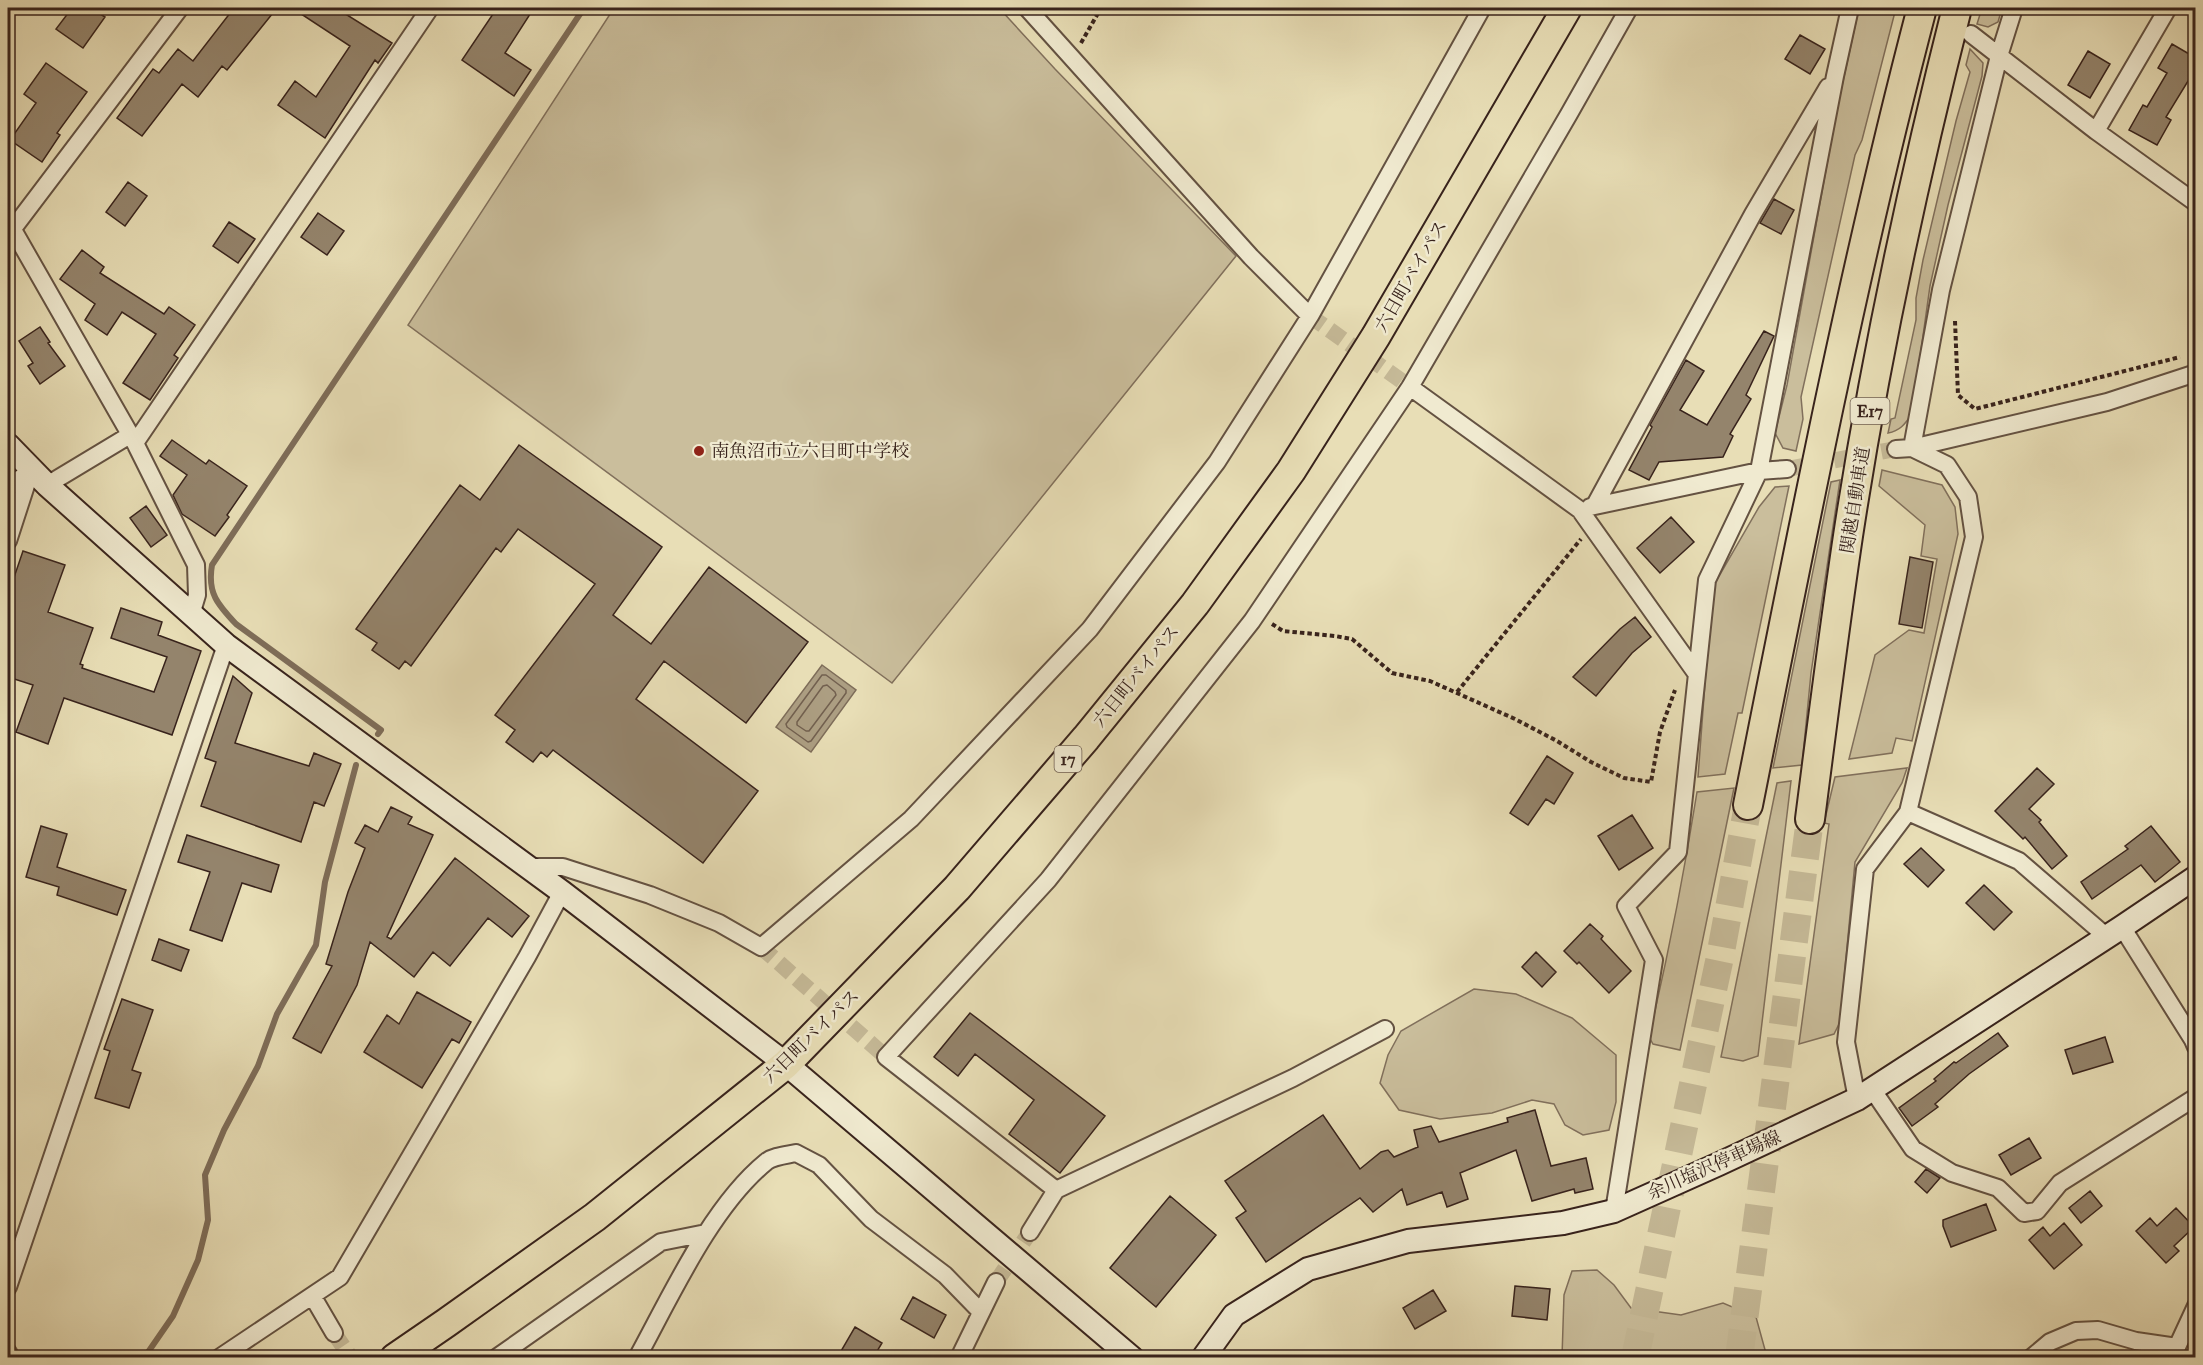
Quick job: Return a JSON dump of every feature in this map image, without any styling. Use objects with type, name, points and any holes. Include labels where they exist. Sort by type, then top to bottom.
[{"type":"highway","name":"六日町バイパス","points":[[395,1358],[595,1217],[786,1064],[957,888],[1086,738],[1195,604],[1291,471],[1370,346],[1568,8]]},
{"type":"highway","name":"E17","points":[[1748,805],[1858,271],[1922,8]]},
{"type":"highway","name":"関越自動車道","points":[[1810,819],[1848,535],[1869,412],[1928,121],[1957,8]]},
{"type":"street","points":[[180,8],[10,225],[133,439],[196,565],[197,595],[191,615]]},
{"type":"street","points":[[8,488],[133,439],[430,8]]},
{"type":"street","points":[[1027,8],[1251,257],[1310,316]]},
{"type":"street","points":[[527,867],[563,867],[650,895],[718,923],[761,947],[911,819],[1090,629],[1217,462],[1310,316],[1482,8]]},
{"type":"street","points":[[1056,1190],[886,1057],[1048,880],[1252,621],[1410,387],[1629,8]]},
{"type":"street","points":[[1614,1211],[1654,960],[1626,906],[1678,852],[1707,580],[1760,471],[1850,8]]},
{"type":"street","points":[[1904,449],[1999,56],[2014,8]]},
{"type":"street","points":[[2096,131],[2168,8]]},
{"type":"street","points":[[1971,34],[2096,131],[2196,203]]},
{"type":"street","points":[[1696,673],[1590,526],[1588,508],[1753,214],[1835,76]]},
{"type":"street","points":[[1904,449],[2107,402],[2196,373]]},
{"type":"street","points":[[1410,387],[1588,508],[1760,471],[1787,468]]},
{"type":"street","points":[[8,445],[39,477],[226,645],[562,892],[786,1064],[1132,1358]]},
{"type":"street","points":[[1904,449],[1947,465],[1968,497],[1974,537],[1908,812],[1865,869],[1846,1042],[1865,1094],[1913,1149],[1952,1173],[1998,1188],[2024,1213],[2037,1211],[2060,1183],[2196,1097]]},
{"type":"street","points":[[8,540],[39,477]]},
{"type":"street","points":[[8,1287],[226,645]]},
{"type":"street","points":[[1908,812],[2019,861],[2115,932],[2196,1047]]},
{"type":"street","name":"余川塩沢停車場線","points":[[1203,1358],[1234,1315],[1308,1269],[1408,1241],[1563,1224],[1614,1211],[1865,1094],[2196,877]]},
{"type":"street","points":[[219,1358],[340,1277],[527,957],[562,892]]},
{"type":"street","points":[[1030,1232],[1056,1190],[1293,1078],[1385,1029]]},
{"type":"street","points":[[637,1358],[706,1233],[730,1199],[768,1160],[796,1153],[819,1165],[871,1219],[945,1275],[981,1312]]},
{"type":"street","points":[[496,1358],[661,1242],[706,1233]]},
{"type":"street","points":[[959,1358],[996,1282]]},
{"type":"street","points":[[313,1297],[334,1333]]},
{"type":"street","points":[[2031,1358],[2050,1341],[2076,1331],[2098,1330],[2172,1352],[2196,1306]]},
{"type":"street","points":[[8,1352],[10,1358]]},
{"type":"path","points":[[1072,60],[1101,8]]},
{"type":"path","points":[[1941,290],[1955,301],[1958,395],[1975,409],[2184,356]]},
{"type":"path","points":[[1457,692],[1590,526]]},
{"type":"path","points":[[1252,621],[1273,624],[1283,631],[1352,639],[1392,672],[1430,681],[1457,692],[1515,719],[1624,778],[1651,782],[1660,732],[1675,692],[1681,654]]},
{"type":"shaded area","name":"南魚沼市立六日町中学校","points":[[614,8],[999,8],[1236,256],[892,683],[408,325]]},
{"type":"shaded area","points":[[1859,8],[1896,8],[1862,140],[1855,155],[1801,397],[1803,419],[1796,451],[1783,448],[1775,433],[1787,385],[1837,109]]},
{"type":"shaded area","points":[[1982,8],[2002,8],[1998,22],[1988,27],[1977,24]]},
{"type":"shaded area","points":[[1970,49],[1983,63],[1982,76],[1948,205],[1930,286],[1912,414],[1896,431],[1888,433],[1891,419],[1895,418],[1916,320],[1916,298],[1923,260],[1970,72],[1966,65]]},
{"type":"shaded area","points":[[1882,470],[1942,485],[1955,507],[1958,534],[1912,741],[1896,738],[1892,753],[1849,759],[1875,655],[1909,630],[1924,633],[1937,559],[1921,556],[1925,525],[1879,486]]},
{"type":"shaded area","points":[[1840,480],[1811,673],[1802,765],[1773,768],[1831,482]]},
{"type":"shaded area","points":[[1789,486],[1742,713],[1738,713],[1725,774],[1698,777],[1715,583],[1759,507],[1775,487]]},
{"type":"shaded area","points":[[1907,768],[1902,783],[1855,862],[1840,1022],[1834,1034],[1799,1044],[1829,824],[1824,823],[1835,777]]},
{"type":"shaded area","points":[[1791,781],[1758,1056],[1743,1061],[1721,1057],[1777,783]]},
{"type":"shaded area","points":[[1734,788],[1680,1050],[1653,1044],[1649,1037],[1675,915],[1697,792]]},
{"type":"shaded area","points":[[1474,989],[1516,994],[1572,1018],[1616,1055],[1616,1102],[1609,1130],[1583,1135],[1565,1125],[1554,1104],[1532,1100],[1492,1113],[1440,1119],[1399,1110],[1380,1083],[1388,1055],[1401,1031]]},
{"type":"shaded area","points":[[1597,1270],[1614,1285],[1631,1308],[1681,1315],[1723,1303],[1756,1317],[1767,1357],[1562,1357],[1564,1295],[1572,1271]]},
{"type":"water","points":[[822,665],[856,690],[811,752],[776,727]]},
{"type":"building","points":[[72,8],[91,8],[105,17],[83,48],[56,29]]},
{"type":"building","points":[[234,8],[277,8],[227,70],[222,66],[198,97],[182,84],[142,136],[117,118],[153,69],[159,73],[178,49],[193,61]]},
{"type":"building","points":[[292,8],[336,8],[392,43],[378,63],[375,60],[325,138],[278,105],[295,81],[316,97],[350,46]]},
{"type":"building","points":[[497,8],[534,8],[505,53],[531,70],[514,96],[462,60]]},
{"type":"building","points":[[1800,35],[1825,49],[1810,74],[1785,59]]},
{"type":"building","points":[[2172,44],[2196,58],[2196,68],[2166,117],[2171,120],[2157,145],[2129,130],[2143,105],[2147,107],[2167,73],[2158,68]]},
{"type":"building","points":[[2088,51],[2110,64],[2090,98],[2068,85]]},
{"type":"building","points":[[46,63],[87,92],[57,133],[60,135],[42,162],[10,140],[36,103],[24,94]]},
{"type":"building","points":[[128,182],[147,196],[125,226],[106,212]]},
{"type":"building","points":[[1774,199],[1794,210],[1781,234],[1760,223]]},
{"type":"building","points":[[318,213],[344,231],[327,255],[301,237]]},
{"type":"building","points":[[229,222],[255,239],[238,263],[213,246]]},
{"type":"building","points":[[82,250],[104,267],[100,273],[164,314],[169,307],[195,325],[174,355],[178,358],[150,400],[123,383],[156,334],[122,312],[107,335],[85,320],[95,304],[60,279]]},
{"type":"building","points":[[40,327],[50,342],[48,343],[65,366],[40,384],[28,366],[33,363],[19,341]]},
{"type":"building","points":[[1764,331],[1774,336],[1746,395],[1751,399],[1730,434],[1733,436],[1723,457],[1659,462],[1649,480],[1629,470],[1652,427],[1650,425],[1686,360],[1704,371],[1680,410],[1707,425]]},
{"type":"building","points":[[172,440],[206,464],[209,460],[247,486],[215,536],[182,514],[173,495],[187,475],[160,456]]},
{"type":"building","points":[[519,445],[662,547],[613,615],[651,644],[709,567],[808,642],[746,723],[664,661],[636,699],[758,791],[703,863],[553,750],[547,757],[541,752],[533,762],[506,742],[515,730],[495,715],[595,584],[518,529],[501,552],[496,548],[411,666],[405,661],[399,669],[372,650],[377,643],[356,629],[460,485],[480,500]]},
{"type":"building","points":[[146,506],[167,535],[151,547],[130,518]]},
{"type":"building","points":[[1671,517],[1694,542],[1660,573],[1637,548]]},
{"type":"building","points":[[23,551],[65,565],[48,612],[93,628],[80,664],[83,665],[82,668],[154,692],[167,657],[111,638],[121,608],[162,622],[158,635],[201,651],[172,735],[64,698],[48,744],[16,732],[33,685],[8,677],[8,595]]},
{"type":"building","points":[[1910,557],[1933,562],[1922,628],[1899,624]]},
{"type":"building","points":[[1635,617],[1651,637],[1632,653],[1596,696],[1573,677],[1620,629]]},
{"type":"building","points":[[233,676],[252,693],[235,743],[309,766],[314,753],[341,764],[324,806],[314,802],[301,842],[201,806],[216,762],[205,758]]},
{"type":"building","points":[[1547,756],[1573,773],[1554,804],[1546,799],[1528,825],[1510,813]]},
{"type":"building","points":[[2037,768],[2054,784],[2029,809],[2041,820],[2039,822],[2067,856],[2052,869],[2025,837],[2023,839],[1995,811]]},
{"type":"building","points":[[391,807],[412,817],[408,824],[433,835],[387,937],[391,939],[455,858],[529,916],[512,937],[488,918],[450,966],[433,952],[414,977],[370,942],[357,985],[321,1053],[293,1038],[332,966],[326,964],[348,892],[365,848],[355,843],[365,825],[378,832]]},
{"type":"building","points":[[1632,815],[1653,848],[1619,870],[1598,836]]},
{"type":"building","points":[[41,826],[67,834],[57,867],[126,890],[117,915],[57,895],[59,887],[26,877]]},
{"type":"building","points":[[2151,826],[2180,862],[2155,882],[2141,865],[2092,899],[2081,882],[2128,849],[2125,846]]},
{"type":"building","points":[[187,835],[279,865],[271,892],[242,883],[222,941],[190,930],[210,872],[178,862]]},
{"type":"building","points":[[1921,848],[1944,870],[1928,887],[1904,864]]},
{"type":"building","points":[[1984,885],[2012,912],[1994,930],[1966,903]]},
{"type":"building","points":[[1590,924],[1603,936],[1601,939],[1631,971],[1609,993],[1579,962],[1577,964],[1564,951]]},
{"type":"building","points":[[159,939],[189,950],[181,971],[152,960]]},
{"type":"building","points":[[1536,952],[1556,972],[1542,987],[1522,967]]},
{"type":"building","points":[[417,992],[471,1022],[459,1043],[452,1039],[422,1088],[364,1052],[387,1015],[399,1024]]},
{"type":"building","points":[[122,999],[153,1010],[132,1070],[141,1073],[129,1108],[95,1098],[110,1051],[104,1049]]},
{"type":"building","points":[[970,1013],[1105,1116],[1060,1173],[1009,1134],[1034,1100],[975,1054],[958,1076],[934,1057]]},
{"type":"building","points":[[1998,1033],[2008,1046],[1969,1074],[1935,1104],[1938,1107],[1912,1126],[1899,1108],[1936,1081],[1934,1079],[1954,1062],[1956,1063]]},
{"type":"building","points":[[2105,1037],[2113,1062],[2073,1074],[2065,1050]]},
{"type":"building","points":[[1535,1110],[1551,1166],[1586,1158],[1593,1189],[1575,1193],[1574,1189],[1532,1201],[1516,1150],[1460,1173],[1468,1199],[1447,1207],[1442,1192],[1407,1205],[1402,1189],[1373,1212],[1360,1198],[1266,1262],[1236,1218],[1246,1211],[1225,1181],[1323,1115],[1360,1169],[1381,1152],[1388,1150],[1394,1157],[1418,1147],[1414,1130],[1431,1126],[1439,1142],[1508,1122],[1507,1118]]},
{"type":"building","points":[[2029,1138],[2041,1158],[2011,1175],[1999,1155]]},
{"type":"building","points":[[1926,1169],[1940,1178],[1927,1193],[1915,1182]]},
{"type":"building","points":[[2090,1191],[2102,1206],[2081,1223],[2069,1208]]},
{"type":"building","points":[[1170,1196],[1216,1235],[1156,1307],[1110,1268]]},
{"type":"building","points":[[1986,1204],[1996,1230],[1951,1247],[1943,1220]]},
{"type":"building","points":[[2176,1208],[2194,1227],[2174,1246],[2179,1251],[2166,1263],[2136,1231],[2150,1218],[2157,1226]]},
{"type":"building","points":[[2064,1223],[2082,1245],[2054,1269],[2029,1240],[2043,1227],[2050,1236]]},
{"type":"building","points":[[1515,1286],[1550,1289],[1547,1320],[1512,1316]]},
{"type":"building","points":[[1433,1290],[1446,1311],[1415,1329],[1403,1308]]},
{"type":"building","points":[[913,1297],[946,1315],[934,1338],[901,1319]]},
{"type":"building","points":[[855,1327],[882,1343],[873,1358],[837,1358]]},
{"type":"waterway","points":[[378,734],[381,730],[236,624],[215,598],[211,583],[212,565],[584,8]]},
{"type":"waterway","points":[[144,1358],[173,1316],[198,1260],[208,1220],[205,1175],[224,1130],[258,1066],[277,1014],[316,945],[325,882],[356,765]]},
{"type":"tunnel","points":[[1310,316],[1410,387]]},
{"type":"tunnel","points":[[1787,469],[1896,449]]},
{"type":"tunnel","points":[[1635,1358],[1720,957],[1748,805]]},
{"type":"tunnel","points":[[1739,1358],[1810,819]]},
{"type":"tunnel","points":[[761,947],[886,1057]]},
{"type":"tunnel","points":[[996,1282],[1030,1232]]},
{"type":"tunnel","points":[[334,1333],[351,1358]]},
{"type":"place","name":"南魚沼市立六日町中学校","points":[[699,451]]}]
